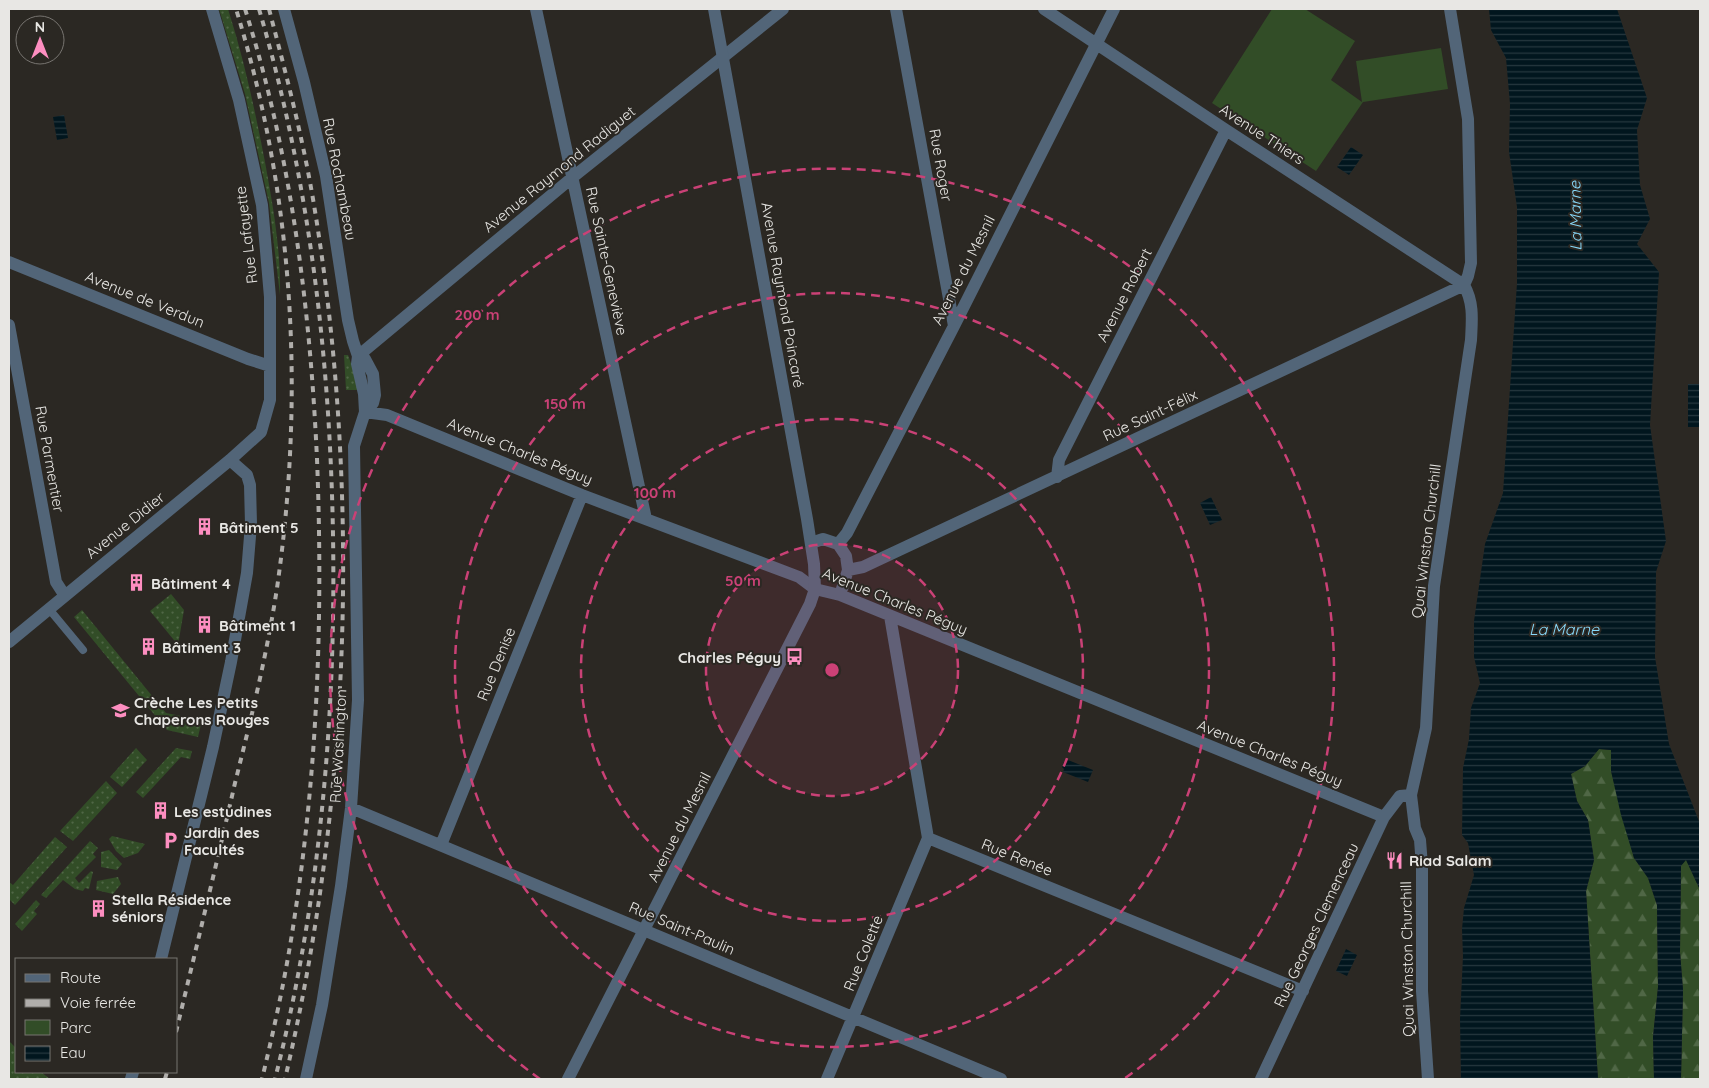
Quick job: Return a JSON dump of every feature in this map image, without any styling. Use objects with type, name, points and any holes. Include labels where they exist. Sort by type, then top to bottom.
[{"type":"street","name":"Rue Lafayette","points":[[212,9],[239,100],[262,205],[270,297],[270,400],[261,432]]},
{"type":"street","name":"Rue Rochambeau","points":[[284,9],[304,82],[326,176],[348,320],[358,356],[357,364],[364,394],[365,412]]},
{"type":"street","name":"Rue Sainte-Geneviève","points":[[536,9],[646,519]]},
{"type":"street","name":"Avenue Raymond Poincaré","points":[[714,9],[811,543],[815,588]]},
{"type":"street","name":"Avenue Raymond Radiguet","points":[[358,356],[573,177],[783,9]]},
{"type":"street","name":"Rue Roger","points":[[896,9],[954,326]]},
{"type":"street","name":"Avenue Thiers","points":[[1044,9],[1464,285]]},
{"type":"street","name":"Avenue du Mesnil","points":[[838,544],[847,533],[954,326],[1114,9]]},
{"type":"street","points":[[1450,9],[1468,119],[1471,263],[1464,285]]},
{"type":"street","name":"Avenue Robert","points":[[1057,477],[1059,460],[1226,130]]},
{"type":"street","name":"Avenue de Verdun","points":[[9,262],[248,359],[270,366]]},
{"type":"street","name":"Rue Saint-Félix","points":[[848,570],[863,567],[1464,285]]},
{"type":"street","name":"Quai Winston Churchill","points":[[1428,1079],[1422,991],[1422,866],[1420,840],[1415,828],[1411,795],[1426,728],[1434,586],[1471,340],[1472,311],[1470,296],[1464,285]]},
{"type":"street","name":"Rue Parmentier","points":[[9,325],[56,582],[64,596]]},
{"type":"street","name":"Avenue Charles Péguy","points":[[365,412],[388,415],[582,495],[799,577],[815,588],[840,595],[1384,817]]},
{"type":"street","name":"Rue Washington","points":[[306,1079],[328,968],[351,808],[358,700],[354,446],[365,412]]},
{"type":"street","name":"Avenue Didier","points":[[9,642],[230,460],[261,432]]},
{"type":"street","points":[[161,958],[215,738],[247,574],[251,524],[250,485],[247,475],[230,460]]},
{"type":"street","name":"Rue Denise","points":[[441,845],[582,495]]},
{"type":"street","points":[[811,543],[823,539],[838,544],[846,556],[848,570],[840,595]]},
{"type":"street","name":"Avenue du Mesnil","points":[[568,1079],[810,604],[815,588]]},
{"type":"street","points":[[890,616],[928,838]]},
{"type":"street","name":"Rue Georges Clemenceau","points":[[1261,1079],[1384,817],[1400,796],[1411,795]]},
{"type":"street","name":"Rue Saint-Paulin","points":[[351,808],[1001,1079]]},
{"type":"street","name":"Rue Renée","points":[[928,838],[1303,991]]},
{"type":"street","name":"Rue Colette","points":[[827,1079],[928,838]]},
{"type":"lane","points":[[49,609],[83,650]]},
{"type":"green space","points":[[219,9],[228,9],[257,123],[276,228],[280,295],[269,203],[245,94]]},
{"type":"green space","points":[[1272,9],[1305,9],[1355,41],[1331,80],[1362,102],[1356,61],[1441,48],[1448,89],[1363,102],[1316,171],[1212,103]]},
{"type":"green space","points":[[344,355],[348,355],[358,390],[346,390]]},
{"type":"green space","points":[[171,594],[184,610],[178,645],[150,611]]},
{"type":"green space","points":[[82,610],[166,713],[202,720],[198,737],[167,730],[74,617]]},
{"type":"green space","points":[[136,748],[147,760],[122,787],[110,777]]},
{"type":"green space","points":[[176,748],[192,751],[190,759],[181,757],[143,798],[136,792]]},
{"type":"green space","points":[[1599,749],[1611,750],[1611,771],[1634,858],[1648,878],[1657,905],[1658,987],[1653,1037],[1654,1079],[1598,1079],[1586,891],[1594,860],[1588,820],[1577,801],[1571,774],[1585,766]]},
{"type":"green space","points":[[106,781],[117,793],[73,841],[60,831]]},
{"type":"green space","points":[[112,836],[145,844],[138,853],[124,858],[116,851],[109,839]]},
{"type":"green space","points":[[55,837],[67,847],[15,905],[9,899],[9,882],[13,885]]},
{"type":"green space","points":[[90,841],[98,848],[93,854],[96,857],[75,878],[79,883],[91,871],[93,872],[89,889],[85,888],[83,891],[75,889],[63,880],[46,898],[41,895]]},
{"type":"green space","points":[[109,850],[122,864],[117,870],[101,867],[101,852]]},
{"type":"green space","points":[[1686,859],[1700,890],[1700,1079],[1681,1079],[1683,990],[1680,952],[1681,865]]},
{"type":"green space","points":[[118,877],[121,884],[113,894],[96,890],[97,881]]},
{"type":"green space","points":[[36,900],[40,904],[34,911],[37,914],[22,931],[15,924]]},
{"type":"green space","points":[[9,1041],[15,1047],[15,1073],[42,1073],[50,1079],[9,1079]]},
{"type":"water","name":"La Marne","points":[[1489,9],[1617,9],[1647,98],[1637,130],[1640,185],[1650,219],[1637,244],[1659,272],[1650,425],[1666,541],[1656,572],[1655,657],[1669,744],[1700,824],[1700,890],[1686,860],[1681,866],[1680,952],[1683,990],[1681,1079],[1654,1079],[1653,1037],[1658,987],[1657,905],[1648,878],[1634,858],[1621,815],[1611,771],[1611,750],[1599,749],[1585,766],[1571,774],[1577,801],[1588,820],[1594,860],[1586,891],[1598,1079],[1461,1079],[1462,929],[1464,908],[1474,875],[1468,843],[1462,835],[1463,768],[1469,739],[1471,708],[1480,683],[1474,657],[1474,621],[1485,544],[1503,493],[1517,283],[1517,207],[1509,152],[1510,104],[1506,58],[1491,30]]},
{"type":"water","points":[[64,115],[68,138],[57,140],[53,117]]},
{"type":"water","points":[[1351,147],[1363,155],[1349,175],[1337,167]]},
{"type":"water","points":[[1688,384],[1700,384],[1700,427],[1688,427]]},
{"type":"water","points":[[1211,497],[1222,520],[1210,525],[1200,503]]},
{"type":"water","points":[[1068,760],[1093,770],[1088,782],[1063,772],[1064,762],[1067,763]]},
{"type":"water","points":[[1346,949],[1357,955],[1347,976],[1336,971]]},
{"type":"railway","points":[[178,1024],[253,711],[268,637],[277,588],[286,515],[291,442],[292,369],[289,296],[282,224],[271,152],[256,80],[236,9]]},
{"type":"railway","points":[[245,9],[275,119],[296,231],[314,402],[319,516],[319,630],[314,744],[309,801],[292,935],[262,1079]]},
{"type":"railway","points":[[259,9],[291,138],[304,203],[314,269],[327,402],[333,535],[332,672],[322,809],[303,945],[291,1012],[275,1079]]},
{"type":"railway","points":[[269,9],[288,82],[314,205],[329,313],[339,422],[343,533],[342,644],[336,754],[324,864],[307,972],[285,1079]]},
{"type":"railway","points":[[165,1079],[167,1073]]},
{"type":"place","name":"Bâtiment 5","points":[[205,527]]},
{"type":"place","name":"Bâtiment 4","points":[[137,583]]},
{"type":"place","name":"Bâtiment 1","points":[[205,625]]},
{"type":"place","name":"Bâtiment 3","points":[[148,647]]},
{"type":"place","name":"Charles Péguy","points":[[795,657]]},
{"type":"place","name":"Crèche Les Petits Chaperons Rouges","points":[[120,711]]},
{"type":"place","name":"Les estudines","points":[[160,811]]},
{"type":"place","name":"Jardin des Facultés","points":[[170,841]]},
{"type":"place","name":"Riad Salam","points":[[1395,860]]},
{"type":"place","name":"Stella Résidence séniors","points":[[98,908]]}]
